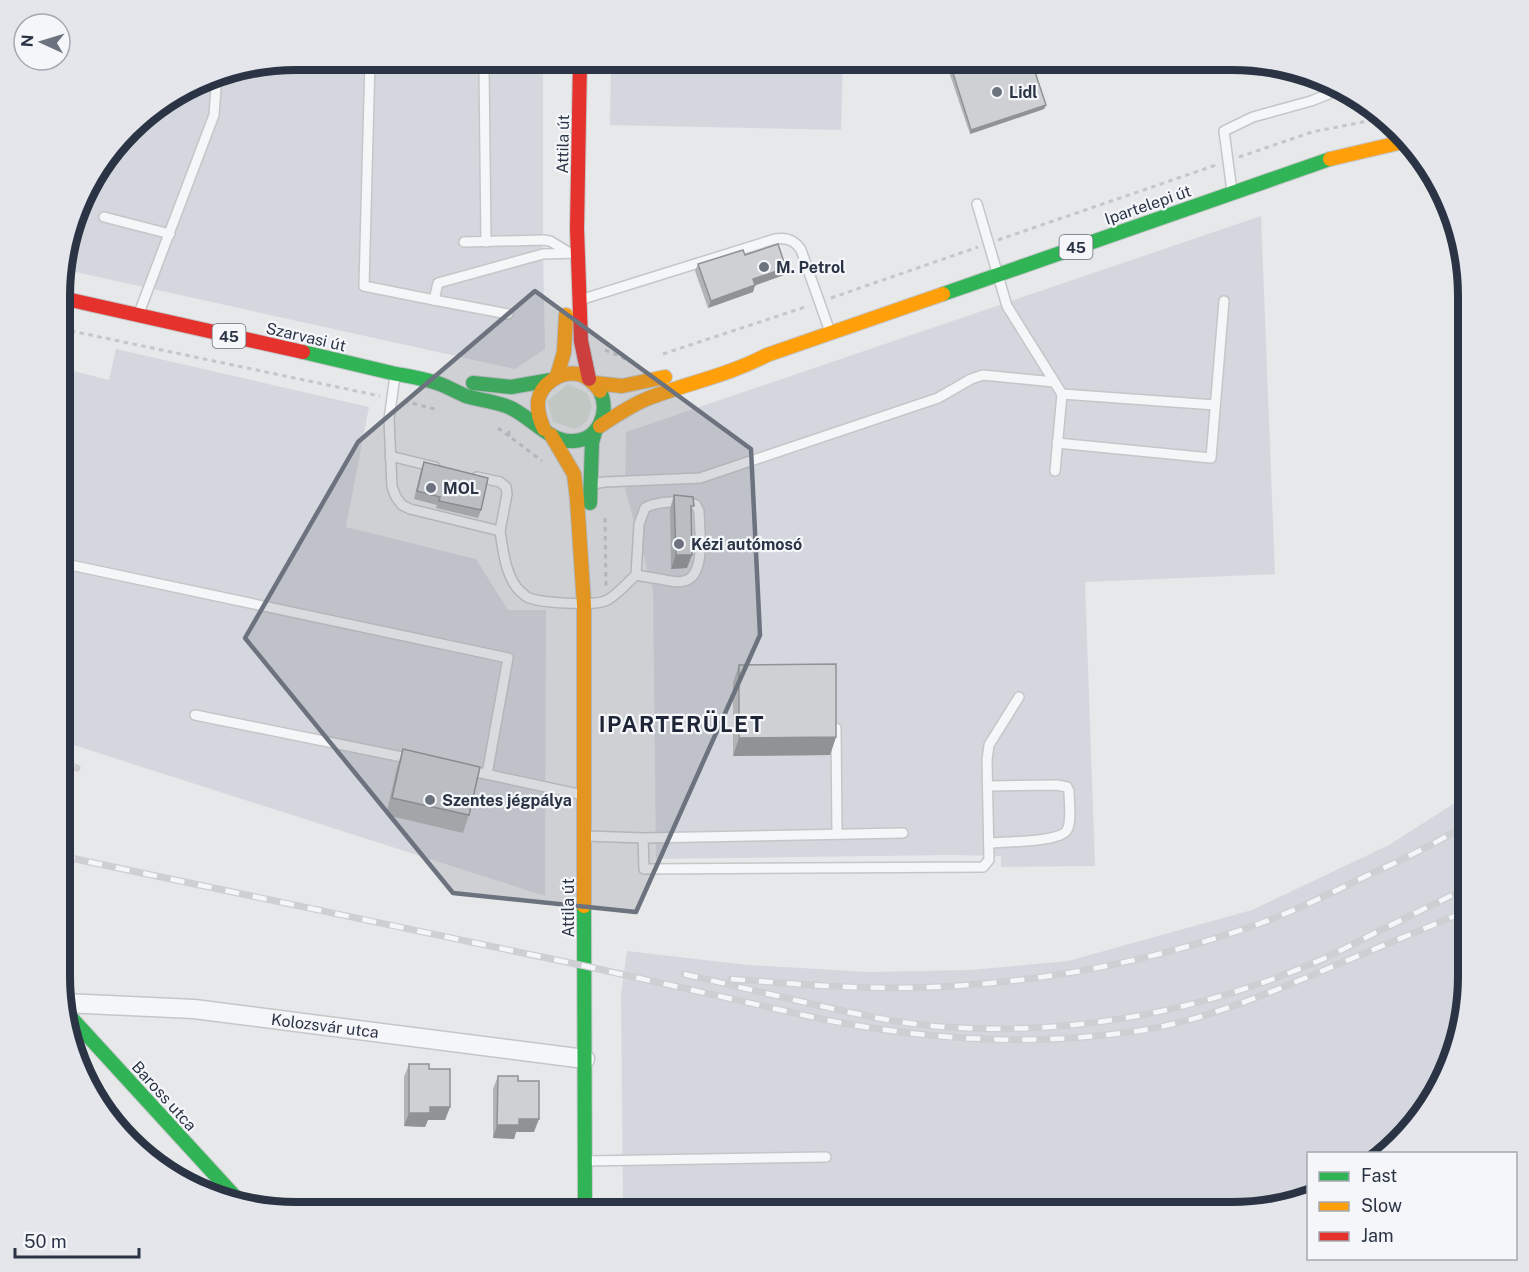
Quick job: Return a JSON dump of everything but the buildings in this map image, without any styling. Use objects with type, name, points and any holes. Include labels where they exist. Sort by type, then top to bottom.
[{"type":"main road","name":"Attila út","points":[[554,378],[565,343],[567,275],[574,253],[577,229],[580,70]]},
{"type":"main road","name":"Ipartelepi út","points":[[766,355],[1338,156],[1398,143]]},
{"type":"main road","name":"Attila út","points":[[574,253],[580,300],[581,341],[591,381]]},
{"type":"main road","name":"Szarvasi út","points":[[70,300],[438,383]]},
{"type":"main road","name":"45","points":[[438,383],[466,382],[511,387],[573,374],[608,386],[630,387],[741,357],[766,355]]},
{"type":"main road","name":"45","points":[[438,383],[464,395],[511,407],[559,440],[569,442],[588,438],[616,415],[647,399],[746,366],[766,355]]},
{"type":"main road","points":[[547,432],[539,421],[537,403],[544,386],[554,378]]},
{"type":"main road","points":[[591,381],[604,398],[604,417],[597,429]]},
{"type":"main road","name":"Attila út","points":[[584,605],[592,443],[597,429]]},
{"type":"main road","name":"Attila út","points":[[547,432],[574,474],[584,605],[585,1202]]},
{"type":"main road","name":"Baross utca","points":[[82,1041],[226,1190]]},
{"type":"street","name":"Kolozsvár utca","points":[[72,1003],[194,1009],[585,1059]]},
{"type":"lane","points":[[370,70],[364,286],[508,314]]},
{"type":"lane","points":[[484,70],[486,242]]},
{"type":"lane","points":[[138,315],[214,115],[216,86]]},
{"type":"lane","points":[[1232,193],[1224,131],[1253,117],[1311,101],[1329,93]]},
{"type":"lane","points":[[977,204],[1007,306],[1062,394],[1055,471]]},
{"type":"lane","points":[[104,217],[170,234]]},
{"type":"lane","points":[[580,300],[786,238],[801,250],[831,332]]},
{"type":"lane","points":[[464,242],[550,241],[574,253]]},
{"type":"lane","points":[[434,300],[438,283],[543,254],[574,253]]},
{"type":"lane","points":[[1057,443],[1211,458],[1224,301]]},
{"type":"lane","points":[[395,374],[388,419],[392,488],[396,497],[410,510],[500,531]]},
{"type":"lane","points":[[591,485],[604,482],[700,478],[938,398],[971,379],[983,375],[1054,382]]},
{"type":"lane","points":[[1062,394],[1215,405]]},
{"type":"lane","points":[[390,456],[445,469]]},
{"type":"lane","points":[[467,474],[500,482],[506,487],[507,494],[500,531],[505,562],[516,586],[527,597],[535,600],[584,605],[607,601],[636,575],[639,524],[645,508],[657,503],[690,503],[696,506],[699,511],[700,558],[692,576],[678,582],[636,575]]},
{"type":"lane","points":[[70,565],[508,658],[487,774]]},
{"type":"lane","points":[[643,838],[644,869],[983,867],[988,860],[989,843],[987,760],[989,744],[1018,697]]},
{"type":"lane","points":[[195,715],[417,760]]},
{"type":"lane","points":[[836,720],[837,834]]},
{"type":"lane","points":[[452,767],[585,795]]},
{"type":"lane","points":[[988,786],[1062,785],[1069,791],[1069,826],[1063,835],[1040,840],[989,843]]},
{"type":"lane","points":[[585,836],[643,838],[903,833]]},
{"type":"lane","points":[[585,1161],[826,1157]]},
{"type":"path","points":[[657,357],[1312,132],[1373,120]]},
{"type":"path","points":[[70,330],[447,412]]},
{"type":"path","points":[[493,423],[508,436]]},
{"type":"highlighted area","points":[[535,291],[751,449],[760,635],[636,912],[453,893],[245,638],[358,442]]},
{"type":"shaded area","points":[[297,70],[543,70],[545,349],[515,369],[72,271],[78,238],[94,197],[117,159],[159,117],[210,88],[238,78],[267,72]]},
{"type":"shaded area","points":[[611,70],[843,70],[841,130],[610,125]]},
{"type":"shaded area","points":[[1261,216],[1275,574],[1085,582],[1095,866],[1001,867],[1001,856],[949,855],[656,859],[653,590],[625,489],[626,432]]},
{"type":"shaded area","points":[[116,349],[369,407],[346,527],[476,559],[508,610],[546,610],[545,896],[70,744],[70,370],[109,380]]},
{"type":"shaded area","points":[[568,384],[587,393],[592,406],[587,421],[574,429],[553,422],[547,401]]},
{"type":"shaded area","points":[[1458,801],[1458,990],[1451,1034],[1428,1088],[1412,1113],[1392,1135],[1373,1152],[1307,1152],[1307,1188],[1262,1200],[1232,1202],[623,1202],[621,994],[627,951],[748,965],[868,972],[971,970],[1068,961],[1252,910],[1389,845]]},
{"type":"railway","points":[[70,765],[77,768]]},
{"type":"railway","points":[[731,979],[843,987],[898,988],[991,983],[1102,967],[1175,950],[1276,917],[1402,860],[1458,830]]},
{"type":"railway","points":[[70,858],[585,966],[821,1019],[889,1031],[958,1038],[1062,1039],[1141,1030],[1185,1021],[1261,996],[1458,915]]},
{"type":"railway","points":[[684,974],[912,1024],[993,1029],[1041,1028],[1136,1016],[1229,994],[1325,958],[1458,892]]},
{"type":"traffic: fast","points":[[943,294],[1330,159]]},
{"type":"traffic: fast","points":[[303,352],[426,380],[441,384],[466,396],[501,404],[522,415],[547,433],[564,440],[582,439],[590,436],[596,430],[604,408],[600,391]]},
{"type":"traffic: fast","points":[[473,383],[511,387],[551,380]]},
{"type":"traffic: fast","points":[[590,503],[592,443],[595,432]]},
{"type":"traffic: fast","points":[[584,906],[585,1202]]},
{"type":"traffic: fast","points":[[76,1023],[230,1191]]},
{"type":"traffic: slow","points":[[1330,159],[1398,143]]},
{"type":"traffic: slow","points":[[600,426],[649,398],[943,294]]},
{"type":"traffic: slow","points":[[557,376],[564,352],[566,315]]},
{"type":"traffic: slow","points":[[544,429],[539,416],[538,401],[543,389],[552,380],[565,375],[578,374],[590,380],[600,391]]},
{"type":"traffic: slow","points":[[594,383],[622,386],[665,377]]},
{"type":"traffic: slow","points":[[551,435],[574,474],[577,499],[584,605],[584,906]]},
{"type":"traffic: jam","points":[[580,70],[577,229],[581,341],[589,379]]},
{"type":"traffic: jam","points":[[70,300],[303,352]]},
{"type":"place","name":"Lidl","points":[[997,92]]},
{"type":"place","name":"M. Petrol","points":[[764,267]]},
{"type":"place","name":"MOL","points":[[431,488]]},
{"type":"place","name":"Kézi autómosó","points":[[679,544]]},
{"type":"place","name":"Szentes jégpálya","points":[[430,800]]},
{"type":"district","name":"IPARTERÜLET","points":[[682,724]]}]
